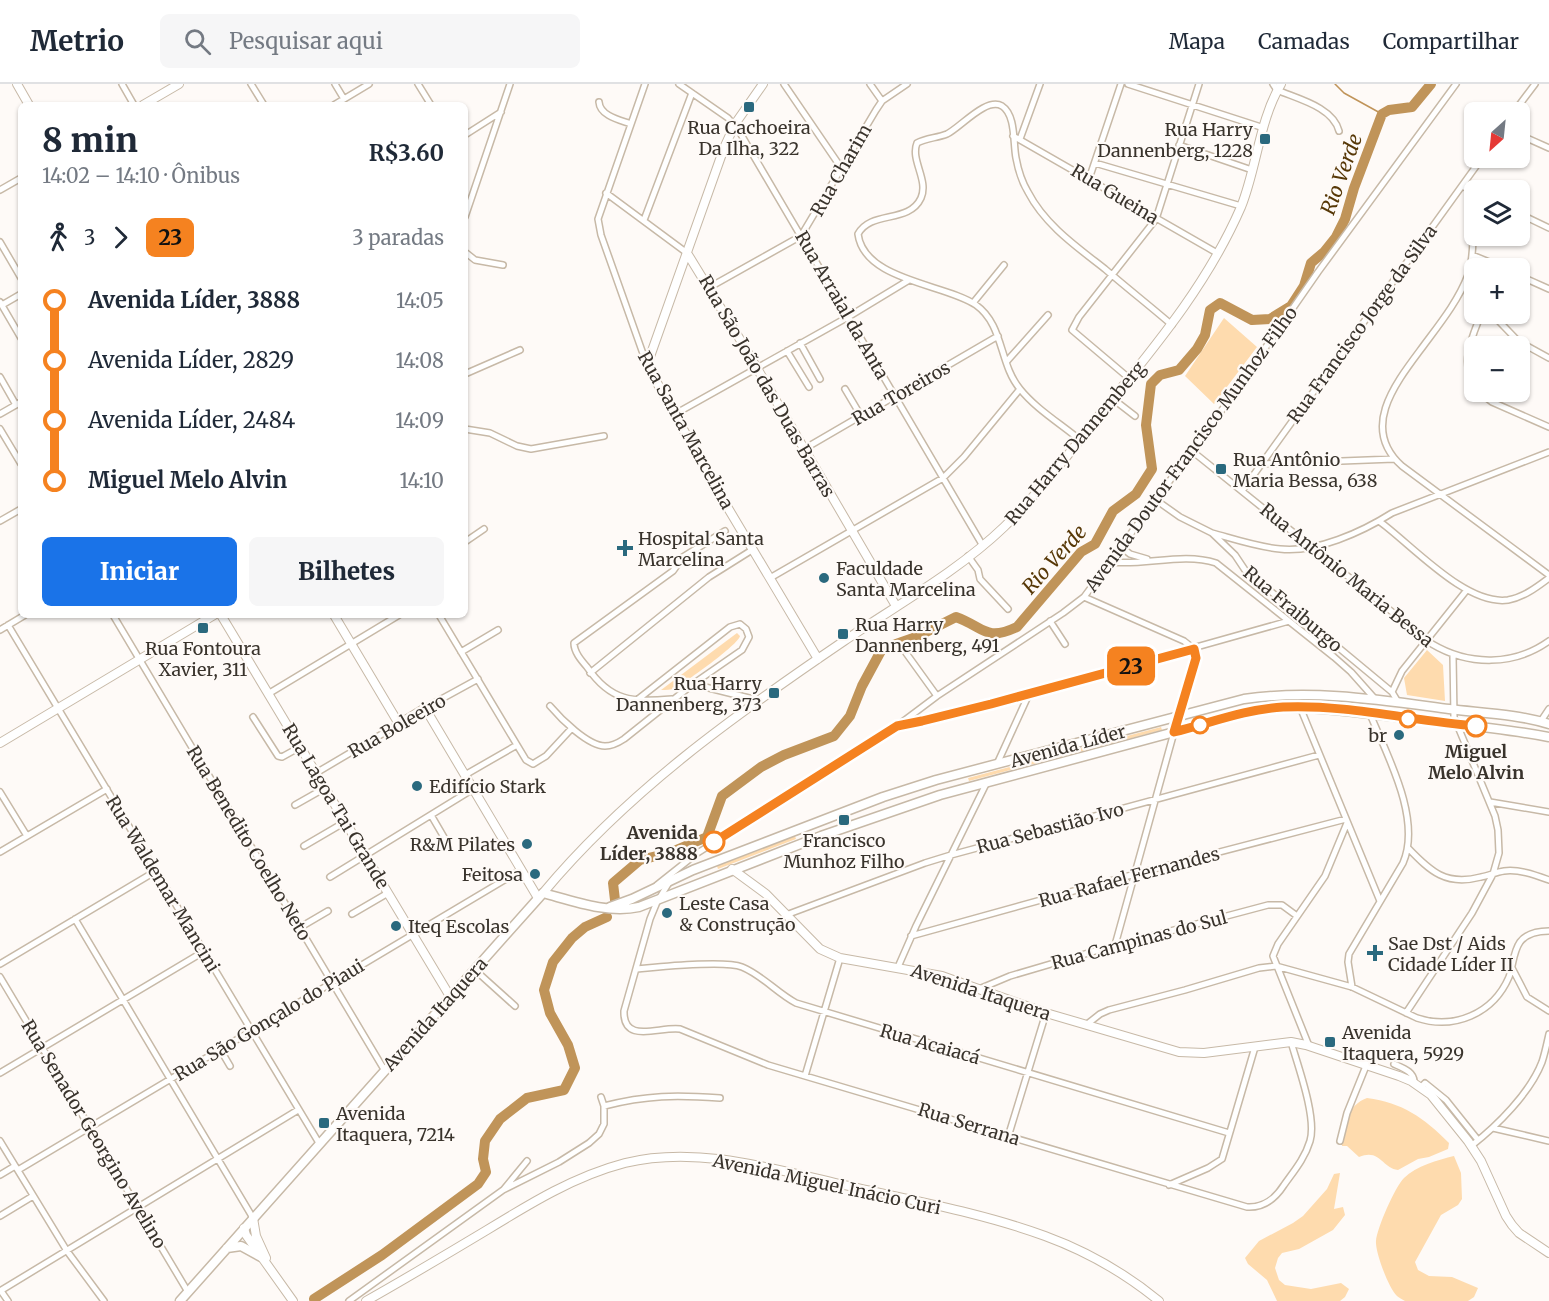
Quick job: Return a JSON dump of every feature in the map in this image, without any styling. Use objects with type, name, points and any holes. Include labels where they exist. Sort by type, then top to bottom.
[{"type":"main road","name":"Avenida Líder","points":[[607,908],[671,879],[860,805],[936,780],[1244,699],[1310,694],[1375,699],[1545,722]]},
{"type":"main road","name":"Avenida Líder","points":[[732,869],[940,795],[1260,710],[1300,707],[1511,730],[1549,737]]},
{"type":"main road","points":[[541,896],[607,908],[630,909],[653,903],[732,869]]},
{"type":"main road","name":"Avenida Itaquera","points":[[180,1301],[541,896]]},
{"type":"main road","points":[[227,1248],[241,1246],[261,1257]]},
{"type":"street","points":[[17,84],[27,102]]},
{"type":"street","points":[[122,84],[132,102]]},
{"type":"street","points":[[148,102],[179,84]]},
{"type":"street","points":[[251,84],[262,102]]},
{"type":"street","points":[[335,84],[344,99]]},
{"type":"street","points":[[339,102],[369,84]]},
{"type":"street","points":[[418,84],[429,102]]},
{"type":"street","points":[[468,208],[510,84]]},
{"type":"street","name":"Rua Santa Marcelina","points":[[645,84],[600,211],[598,227],[647,365],[752,550],[818,658]]},
{"type":"street","name":"Rua Arraial da Anta","points":[[680,84],[735,124],[983,546]]},
{"type":"street","points":[[647,365],[724,148],[735,124],[763,84]]},
{"type":"street","points":[[784,84],[843,169]]},
{"type":"street","points":[[870,84],[882,101]]},
{"type":"street","name":"Rua Charim","points":[[710,287],[801,236],[882,101],[906,84]]},
{"type":"street","points":[[1020,139],[1040,84]]},
{"type":"street","points":[[1089,179],[1121,84]]},
{"type":"street","points":[[1128,84],[1264,128]]},
{"type":"street","points":[[1130,379],[1072,330],[1156,219],[1199,84]]},
{"type":"street","name":"Avenida Doutor Francisco Munhoz Filho","points":[[653,888],[696,854],[897,726],[937,696],[1083,597],[1192,451],[1456,84]]},
{"type":"street","points":[[1522,102],[1535,84]]},
{"type":"street","points":[[1277,86],[1327,113],[1336,121],[1339,131]]},
{"type":"street","name":"Rua Harry Dannemberg","points":[[541,896],[594,835],[686,754],[757,700],[983,546],[1034,495],[1130,379],[1188,303],[1241,206],[1277,86]]},
{"type":"street","points":[[644,220],[692,93]]},
{"type":"street","points":[[598,102],[603,112],[631,124]]},
{"type":"street","points":[[1080,440],[1020,389],[988,317],[974,303],[909,280],[885,268],[873,259],[861,244],[858,234],[867,224],[907,212],[919,202],[923,186],[915,152],[917,143],[947,134],[991,104],[1005,109],[1011,124],[1018,168],[1037,208],[1066,238],[1172,325]]},
{"type":"street","points":[[468,133],[501,112]]},
{"type":"street","name":"Rua Gueina","points":[[1013,136],[1217,253]]},
{"type":"street","points":[[1530,139],[1549,148]]},
{"type":"street","points":[[1179,145],[1252,170]]},
{"type":"street","points":[[1095,163],[1241,206]]},
{"type":"street","name":"Rua Francisco Jorge da Silva","points":[[1242,491],[1475,168]]},
{"type":"street","points":[[0,190],[18,180]]},
{"type":"street","name":"Rua São João das Duas Barras","points":[[606,193],[687,253],[710,287],[896,606]]},
{"type":"street","points":[[1530,219],[1549,228]]},
{"type":"street","points":[[0,242],[18,273]]},
{"type":"street","points":[[1471,258],[1473,246]]},
{"type":"street","points":[[468,254],[475,260],[503,265]]},
{"type":"street","points":[[1472,255],[1478,258]]},
{"type":"street","points":[[974,303],[1004,265]]},
{"type":"street","points":[[675,414],[909,280]]},
{"type":"street","points":[[1530,280],[1549,289]]},
{"type":"street","points":[[1379,521],[1467,591],[1485,598],[1500,601],[1523,595],[1549,576],[1394,459],[1385,445],[1383,419],[1391,391],[1449,310],[1464,282]]},
{"type":"street","points":[[18,296],[1,307],[18,333]]},
{"type":"street","points":[[1007,362],[1048,315]]},
{"type":"street","points":[[1502,324],[1518,341],[1549,358]]},
{"type":"street","name":"Rua Toreiros","points":[[804,448],[998,336]]},
{"type":"street","points":[[800,343],[820,379]]},
{"type":"street","points":[[468,373],[520,350]]},
{"type":"street","points":[[787,351],[809,387]]},
{"type":"street","points":[[0,377],[18,403],[0,414]]},
{"type":"street","points":[[845,389],[861,416]]},
{"type":"street","points":[[770,578],[943,478],[1020,389]]},
{"type":"street","points":[[1113,399],[1135,416]]},
{"type":"street","points":[[1492,402],[1549,427]]},
{"type":"street","points":[[0,429],[18,459]]},
{"type":"street","points":[[468,429],[490,433],[516,446],[531,449],[604,436]]},
{"type":"street","name":"Rua Antônio Maria Bessa","points":[[1192,451],[1426,639],[1453,656],[1480,660],[1511,658],[1525,655],[1549,641]]},
{"type":"street","points":[[1212,533],[1279,549],[1313,548],[1379,521],[1392,513],[1549,452]]},
{"type":"street","points":[[1262,464],[1394,459]]},
{"type":"street","name":"Rua Fraiburgo","points":[[1156,500],[1180,517],[1212,533],[1235,555],[1245,570],[1392,692],[1398,702]]},
{"type":"street","points":[[0,521],[18,510]]},
{"type":"street","points":[[468,540],[484,529]]},
{"type":"street","points":[[674,699],[637,700],[615,696],[590,673],[574,646],[576,641],[673,571],[683,557],[724,531]]},
{"type":"street","name":"Rua Fraiburgo","points":[[1121,547],[1137,557],[1157,560]]},
{"type":"street","points":[[590,673],[709,577],[752,550]]},
{"type":"street","points":[[968,556],[978,570],[980,579],[1008,609]]},
{"type":"street","name":"Rua Fraiburgo","points":[[1111,562],[1204,560],[1216,563],[1351,672],[1375,699]]},
{"type":"street","points":[[1392,692],[1402,671],[1467,591]]},
{"type":"street","points":[[1083,597],[1184,641],[1194,649],[1196,658],[1115,945]]},
{"type":"street","points":[[0,630],[20,618]]},
{"type":"street","name":"Rua Benedito Coelho Neto","points":[[114,618],[385,1071]]},
{"type":"street","points":[[0,743],[209,618]]},
{"type":"street","name":"Rua Lagoa Tai Grande","points":[[223,618],[451,998]]},
{"type":"street","points":[[336,618],[399,724]]},
{"type":"street","points":[[268,694],[394,618]]},
{"type":"street","points":[[441,618],[529,763],[537,763],[572,728]]},
{"type":"street","points":[[1050,621],[1065,644]]},
{"type":"street","points":[[897,726],[1029,694],[1289,621]]},
{"type":"street","points":[[550,706],[572,728],[598,745],[612,745],[624,739],[693,684],[737,654],[746,645],[749,637],[743,626],[740,624],[730,627],[637,700]]},
{"type":"street","name":"Rua Waldemar Mancini","points":[[8,625],[319,1143]]},
{"type":"street","points":[[462,652],[498,630]]},
{"type":"street","points":[[906,653],[937,696]]},
{"type":"street","points":[[1406,1013],[1472,912],[1493,874],[1499,853],[1498,830],[1490,802],[1457,724],[1453,709],[1453,656]]},
{"type":"street","name":"Rua Boleeiro","points":[[316,773],[425,708],[478,680]]},
{"type":"street","points":[[693,684],[757,700]]},
{"type":"street","points":[[997,765],[1029,694]]},
{"type":"street","points":[[1300,707],[1380,900]]},
{"type":"street","points":[[425,708],[521,870],[541,896]]},
{"type":"street","points":[[1545,722],[1549,709]]},
{"type":"street","points":[[1352,987],[1349,954],[1403,863],[1408,848],[1409,827],[1406,808],[1370,714]]},
{"type":"street","points":[[253,717],[280,757],[300,747]]},
{"type":"street","points":[[465,775],[517,745]]},
{"type":"street","name":"Rua Sebastião Ivo","points":[[786,915],[924,863],[1319,755]]},
{"type":"street","points":[[898,967],[987,782]]},
{"type":"street","points":[[295,805],[325,788]]},
{"type":"street","points":[[0,852],[106,789]]},
{"type":"street","points":[[330,877],[473,789]]},
{"type":"street","points":[[0,792],[27,836]]},
{"type":"street","points":[[1490,802],[1549,812]]},
{"type":"street","points":[[431,815],[445,838]]},
{"type":"street","points":[[1309,1046],[1273,960],[1274,951],[1325,876],[1347,821]]},
{"type":"street","name":"Rua Rafael Fernandes","points":[[911,936],[1135,874],[1347,821]]},
{"type":"street","points":[[304,846],[345,822]]},
{"type":"street","points":[[1408,848],[1434,873],[1445,878],[1458,880],[1504,871],[1519,872],[1549,880]]},
{"type":"street","name":"Avenida Doutor Francisco Munhoz Filho","points":[[653,903],[681,866]]},
{"type":"street","name":"Avenida Itaquera","points":[[732,869],[759,887],[820,949],[840,958],[934,974],[1046,1013],[1179,1052],[1204,1053],[1291,1042],[1399,1076],[1418,1085],[1440,1104],[1471,1146],[1512,1226],[1549,1253]]},
{"type":"street","name":"Rua São Gonçalo do Piaui","points":[[0,1175],[17,1168],[89,1127],[521,870]]},
{"type":"street","points":[[0,964],[156,871]]},
{"type":"street","points":[[653,888],[649,895],[653,903]]},
{"type":"street","points":[[352,914],[388,893]]},
{"type":"street","name":"Rua Serrana","points":[[653,903],[624,1011],[628,1028],[639,1032],[666,1028],[680,1029],[753,1060],[1247,1207],[1256,1207],[1272,1200],[1281,1190],[1302,1160],[1312,1134],[1312,1121],[1291,1042]]},
{"type":"street","name":"Rua Campinas do Sul","points":[[980,989],[1010,976],[1115,945],[1277,904],[1287,907],[1297,916]]},
{"type":"street","points":[[299,928],[328,911]]},
{"type":"street","points":[[75,919],[253,1218],[256,1236],[270,1268]]},
{"type":"street","points":[[1086,1025],[1109,1010],[1259,968],[1276,966],[1352,987],[1429,1022],[1444,1023],[1465,1019],[1495,998],[1508,979],[1522,939],[1539,931],[1549,931]]},
{"type":"street","points":[[0,1073],[203,952]]},
{"type":"street","points":[[805,1076],[840,958]]},
{"type":"street","name":"Rua Acaiacá","points":[[636,969],[735,965],[756,975],[784,997],[825,1013],[1229,1133]]},
{"type":"street","points":[[1512,968],[1527,997],[1533,1003],[1549,1011]]},
{"type":"street","points":[[475,970],[515,1006]]},
{"type":"street","name":"Rua Senador Georgino Avelino","points":[[0,977],[188,1292]]},
{"type":"street","points":[[1008,1137],[1046,1013]]},
{"type":"street","points":[[1471,1146],[1493,1128],[1530,1083],[1542,1062],[1549,1034]]},
{"type":"street","points":[[1169,1185],[1218,1162],[1223,1155],[1255,1047]]},
{"type":"street","points":[[220,1049],[230,1066]]},
{"type":"street","points":[[1542,1062],[1549,1066]]},
{"type":"street","points":[[1394,1064],[1410,1073],[1418,1085],[1425,1083],[1439,1093],[1478,1140]]},
{"type":"street","points":[[1340,1141],[1347,1113],[1366,1066]]},
{"type":"street","points":[[604,1106],[655,1096],[720,1098]]},
{"type":"street","points":[[349,1301],[503,1190],[559,1162],[589,1143],[603,1128],[605,1120],[601,1097]]},
{"type":"street","points":[[8,1301],[0,1291],[298,1110]]},
{"type":"street","points":[[1493,1128],[1549,1141]]},
{"type":"street","points":[[0,1141],[67,1251],[104,1301]]},
{"type":"street","name":"Avenida Miguel Inácio Curi","points":[[366,1301],[535,1202],[584,1176],[626,1163],[668,1156],[698,1157],[752,1165],[988,1219],[1045,1236],[1083,1253],[1110,1267],[1159,1301]]},
{"type":"street","points":[[503,1190],[527,1161]]},
{"type":"street","points":[[0,1216],[33,1196]]},
{"type":"street","points":[[244,1228],[246,1236],[293,1301]]},
{"type":"shaded area","points":[[1224,318],[1257,347],[1214,404],[1185,376]]},
{"type":"shaded area","points":[[737,633],[740,636],[731,647],[690,679],[670,690],[661,690]]},
{"type":"shaded area","points":[[1427,650],[1443,665],[1445,701],[1407,695],[1404,678]]},
{"type":"shaded area","points":[[1161,727],[1162,730],[969,781],[968,778]]},
{"type":"shaded area","points":[[795,836],[796,839],[718,869],[717,866]]},
{"type":"shaded area","points":[[1367,1098],[1391,1103],[1412,1113],[1449,1143],[1448,1149],[1418,1159],[1398,1170],[1372,1155],[1359,1157],[1347,1146],[1342,1146],[1344,1131],[1351,1111],[1360,1101]]},
{"type":"shaded area","points":[[1454,1156],[1461,1173],[1462,1199],[1458,1205],[1441,1215],[1415,1262],[1418,1270],[1429,1276],[1452,1277],[1478,1288],[1474,1297],[1468,1301],[1405,1301],[1394,1292],[1380,1261],[1376,1241],[1380,1227],[1391,1198],[1404,1178],[1421,1167]]},
{"type":"shaded area","points":[[1340,1173],[1334,1209],[1343,1207],[1345,1215],[1333,1230],[1299,1249],[1282,1253],[1275,1268],[1279,1280],[1285,1285],[1311,1289],[1341,1283],[1349,1289],[1340,1301],[1277,1301],[1267,1280],[1248,1264],[1245,1258],[1259,1241],[1303,1216],[1327,1189],[1334,1174]]},
{"type":"waterway","points":[[1335,84],[1344,93],[1382,114]]},
{"type":"waterway","name":"Rio Verde","points":[[615,900],[613,883],[640,860],[669,853],[707,837],[722,796],[761,767],[784,755],[834,736],[850,716],[862,686],[882,649],[916,637],[956,617],[991,633],[1017,627],[1081,552],[1095,544],[1113,511],[1136,494],[1152,469],[1146,425],[1151,384],[1160,375],[1179,370],[1197,349],[1205,335],[1210,310],[1220,303],[1252,320],[1270,319],[1291,306],[1304,286],[1311,263],[1336,237],[1345,219],[1354,188],[1382,114],[1389,110],[1412,107],[1431,84]]},
{"type":"waterway","points":[[314,1299],[382,1255],[478,1184],[486,1172],[483,1159],[485,1141],[500,1119],[527,1098],[564,1090],[575,1068],[568,1045],[550,1013],[544,990],[553,962],[572,938],[585,927],[607,917]]},
{"type":"bus line","name":"23","points":[[714,842],[897,726],[991,704],[1194,649],[1196,658],[1174,732],[1260,710],[1282,707],[1335,710],[1476,726]]},
{"type":"place","name":"Rua Cachoeira Da Ilha, 322","points":[[749,107]]},
{"type":"place","name":"Rua Harry Dannenberg, 1228","points":[[1265,139]]},
{"type":"place","name":"Rua Antônio Maria Bessa, 638","points":[[1221,469]]},
{"type":"place","name":"Hospital Santa Marcelina","points":[[625,548]]},
{"type":"place","name":"Faculdade Santa Marcelina","points":[[824,578]]},
{"type":"place","name":"Rua Fontoura Xavier, 311","points":[[203,628]]},
{"type":"place","name":"Rua Harry Dannenberg, 491","points":[[843,634]]},
{"type":"place","name":"Rua Harry Dannenberg, 373","points":[[774,693]]},
{"type":"place","name":"Miguel Melo Alvin","points":[[1476,726]]},
{"type":"place","name":"br","points":[[1399,735]]},
{"type":"place","name":"Edifício Stark","points":[[417,786]]},
{"type":"place","name":"Francisco Munhoz Filho","points":[[844,820]]},
{"type":"place","name":"Avenida Líder, 3888","points":[[714,842]]},
{"type":"place","name":"R&M Pilates","points":[[527,844]]},
{"type":"place","name":"Feitosa","points":[[535,874]]},
{"type":"place","name":"Leste Casa & Construção","points":[[667,913]]},
{"type":"place","name":"Iteq Escolas","points":[[396,926]]},
{"type":"place","name":"Sae Dst / Aids Cidade Líder II","points":[[1375,953]]},
{"type":"place","name":"Avenida Itaquera, 5929","points":[[1330,1042]]},
{"type":"place","name":"Avenida Itaquera, 7214","points":[[324,1123]]}]
